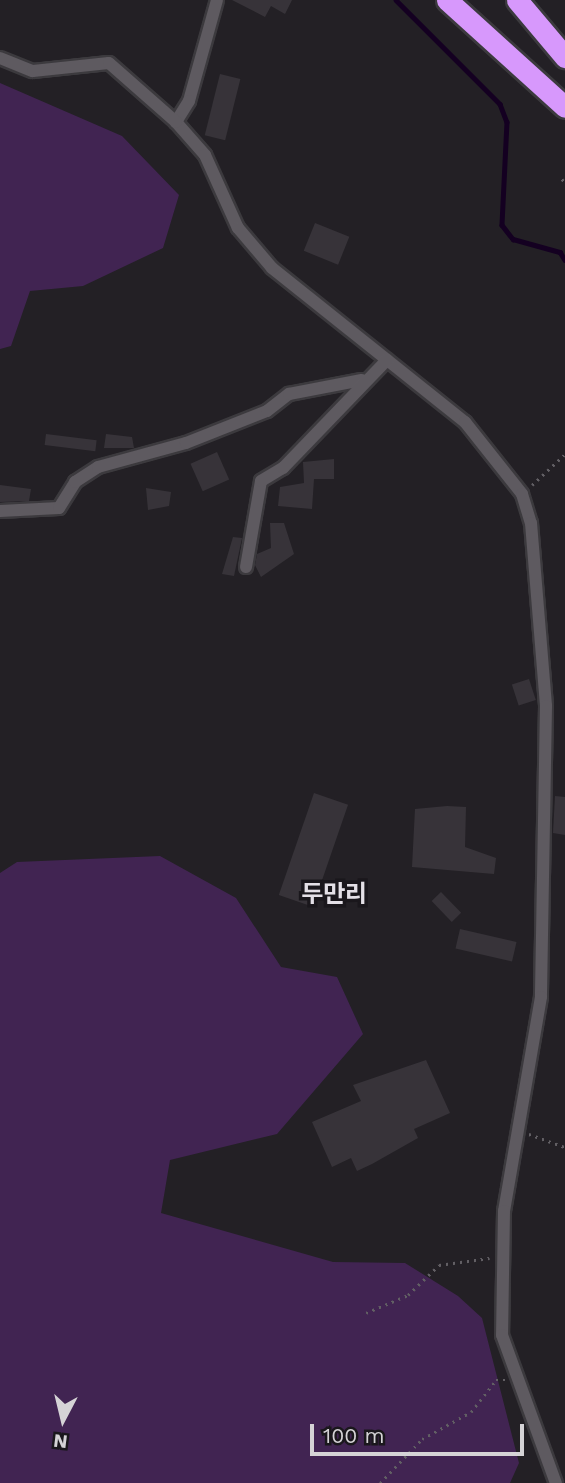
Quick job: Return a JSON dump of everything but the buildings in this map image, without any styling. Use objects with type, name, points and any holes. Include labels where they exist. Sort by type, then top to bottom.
[{"type":"highway","points":[[447,0],[565,107]]},
{"type":"highway","points":[[517,0],[565,57]]},
{"type":"street","points":[[176,122],[189,101],[216,0]]},
{"type":"street","points":[[0,58],[33,71],[109,63],[176,122],[205,155],[239,228],[270,266],[465,422],[522,494],[540,594],[546,706],[541,997],[513,1127],[503,1257],[502,1335],[556,1483]]},
{"type":"street","points":[[246,566],[261,481],[283,468],[362,380],[387,360]]},
{"type":"street","points":[[0,511],[59,508],[75,482],[98,467],[186,443],[267,411],[289,394],[362,380]]},
{"type":"path","points":[[522,494],[565,454]]},
{"type":"path","points":[[513,1127],[565,1147]]},
{"type":"path","points":[[366,1313],[408,1295],[439,1265],[503,1257]]},
{"type":"path","points":[[380,1483],[422,1439],[471,1412],[496,1380],[516,1379]]},
{"type":"shaded area","points":[[0,83],[122,136],[179,195],[163,248],[83,286],[30,291],[11,346],[0,349]]},
{"type":"shaded area","points":[[160,856],[236,898],[281,967],[337,977],[363,1034],[277,1134],[170,1160],[161,1213],[333,1262],[405,1263],[458,1296],[482,1318],[519,1463],[510,1483],[0,1483],[0,873],[17,862]]},
{"type":"waterway","points":[[396,0],[500,104],[507,122],[502,225],[513,239],[560,252],[565,260]]},
{"type":"district","name":"두만리","points":[[334,895]]}]
